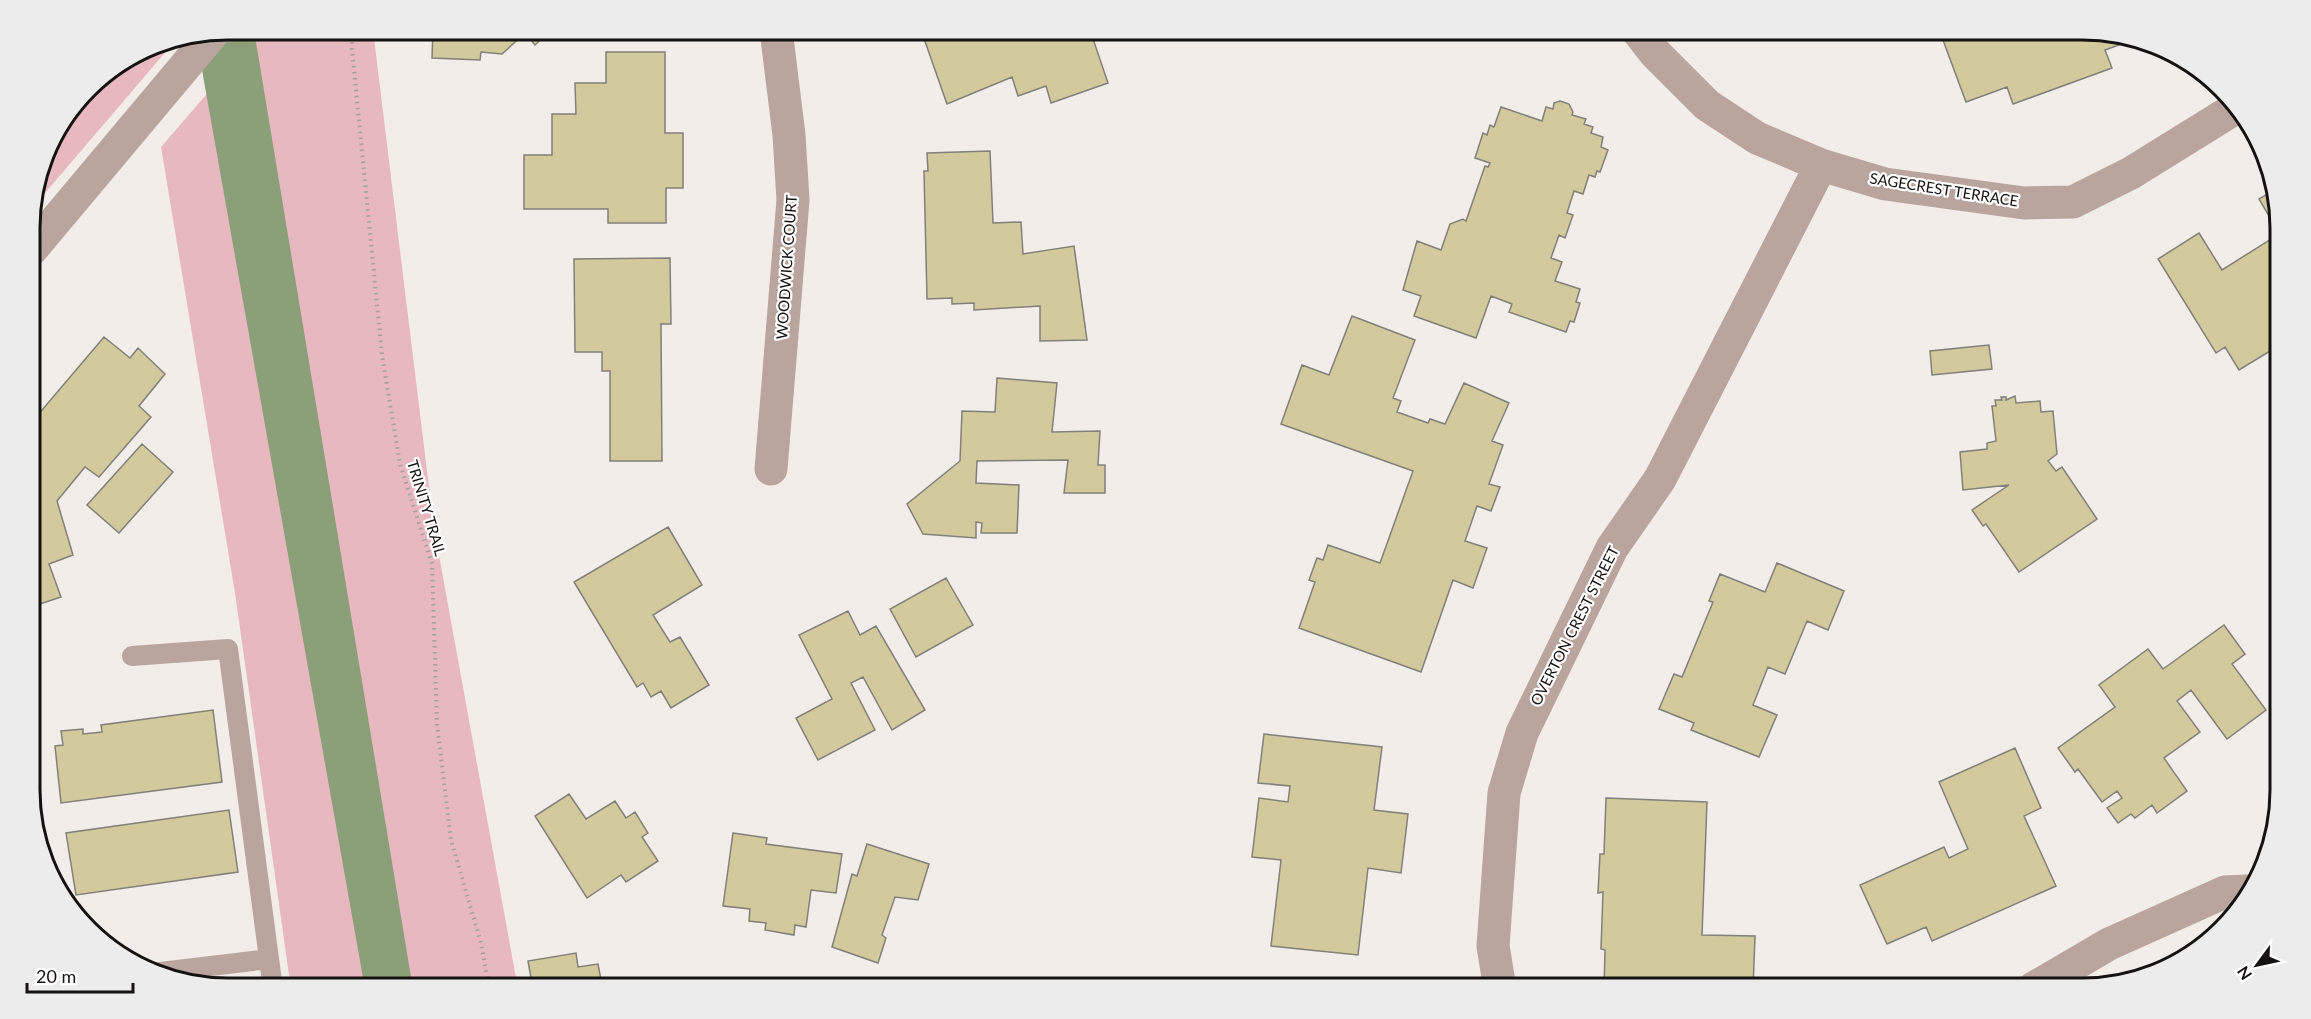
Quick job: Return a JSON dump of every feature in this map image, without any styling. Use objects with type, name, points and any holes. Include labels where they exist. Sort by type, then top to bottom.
[{"type":"street","name":"SAGECREST TERRACE","points":[[1645,40],[1707,105],[1758,138],[1821,165],[1885,184],[2024,203],[2073,202],[2131,172],[2230,112]]},
{"type":"street","name":"WOODWICK COURT","points":[[771,469],[793,200],[789,135],[777,41]]},
{"type":"street","points":[[41,238],[205,42]]},
{"type":"street","name":"OVERTON CREST STREET","points":[[1498,978],[1493,946],[1504,793],[1522,732],[1612,548],[1660,479],[1821,165]]},
{"type":"street","points":[[2051,978],[2109,944],[2225,892],[2241,891]]},
{"type":"lane","points":[[132,656],[228,649],[272,978]]},
{"type":"lane","points":[[175,970],[269,959]]},
{"type":"path","name":"TRINITY TRAIL","points":[[352,41],[382,355],[400,464],[432,564],[436,724],[451,840],[481,943],[487,978]]},
{"type":"shaded area","points":[[253,41],[374,41],[434,528],[516,978],[289,978],[235,593],[161,147]]},
{"type":"shaded area","points":[[256,41],[411,978],[363,978],[197,43]]},
{"type":"shaded area","points":[[167,50],[44,194],[60,145],[79,114],[95,95],[124,72]]},
{"type":"building","points":[[1943,40],[2083,40],[2121,44],[2105,50],[2112,68],[2013,104],[2007,87],[1966,102]]},
{"type":"building","points":[[433,41],[516,41],[502,54],[481,52],[480,60],[432,58]]},
{"type":"building","points":[[925,41],[1094,41],[1108,83],[1051,103],[1046,86],[1018,96],[1012,77],[947,104]]},
{"type":"building","points":[[606,52],[665,52],[665,133],[683,133],[683,188],[666,188],[666,223],[608,223],[608,209],[524,209],[524,155],[552,155],[552,114],[576,114],[575,83],[606,83]]},
{"type":"building","points":[[1560,101],[1569,104],[1572,115],[1586,119],[1584,124],[1593,127],[1591,133],[1603,137],[1601,147],[1608,150],[1600,172],[1597,171],[1595,177],[1589,175],[1583,194],[1574,191],[1567,213],[1573,215],[1565,238],[1559,235],[1551,258],[1562,262],[1555,281],[1580,289],[1576,302],[1580,303],[1574,322],[1570,321],[1566,332],[1509,312],[1512,304],[1491,296],[1476,338],[1414,316],[1421,296],[1403,290],[1417,241],[1441,250],[1450,224],[1463,219],[1466,221],[1485,166],[1488,167],[1490,163],[1475,158],[1483,133],[1487,135],[1490,125],[1494,127],[1501,107],[1542,121],[1546,107],[1553,109],[1554,103]]},
{"type":"building","points":[[990,151],[993,223],[1021,222],[1023,254],[1074,246],[1087,340],[1040,341],[1040,306],[974,310],[974,303],[952,304],[952,298],[927,299],[924,171],[928,171],[927,153]]},
{"type":"building","points":[[2267,194],[2270,217],[2259,199]]},
{"type":"building","points":[[2199,233],[2222,270],[2270,240],[2270,351],[2239,370],[2225,347],[2216,353],[2158,259]]},
{"type":"building","points":[[670,258],[671,324],[661,324],[662,461],[610,461],[610,371],[602,371],[602,352],[575,352],[574,259]]},
{"type":"building","points":[[1352,316],[1415,340],[1393,398],[1401,401],[1397,412],[1428,423],[1430,419],[1445,424],[1464,383],[1509,403],[1492,441],[1503,445],[1489,484],[1500,487],[1491,511],[1477,506],[1465,541],[1487,548],[1473,588],[1453,580],[1421,672],[1299,628],[1315,582],[1309,580],[1317,558],[1323,560],[1328,545],[1380,563],[1413,471],[1281,424],[1302,365],[1329,375]]},
{"type":"building","points":[[104,337],[130,358],[138,348],[165,374],[139,406],[151,417],[99,477],[85,467],[57,501],[73,555],[49,564],[61,597],[40,604],[41,412]]},
{"type":"building","points":[[1989,345],[1992,369],[1932,375],[1930,351]]},
{"type":"building","points":[[997,378],[1057,383],[1052,432],[1100,431],[1098,465],[1105,465],[1105,493],[1064,493],[1068,460],[977,461],[976,483],[1019,485],[1017,533],[981,533],[982,523],[976,522],[976,538],[923,534],[907,504],[960,461],[962,411],[995,412]]},
{"type":"building","points":[[2015,396],[2016,403],[2040,401],[2041,412],[2053,411],[2057,454],[2048,461],[2056,471],[2062,467],[2097,519],[2019,572],[1986,524],[1983,526],[1972,510],[2009,485],[1963,490],[1960,452],[1987,449],[1987,443],[1996,441],[1992,406],[1996,406],[1995,400],[2002,400],[2001,397],[2006,397],[2006,400]]},
{"type":"building","points":[[142,444],[173,472],[119,533],[87,505]]},
{"type":"building","points":[[668,527],[702,585],[653,615],[670,642],[680,637],[709,685],[671,708],[661,691],[651,697],[643,683],[637,687],[574,582]]},
{"type":"building","points":[[1777,563],[1844,591],[1828,630],[1807,621],[1785,674],[1768,667],[1753,705],[1777,715],[1759,757],[1691,730],[1694,723],[1659,709],[1674,674],[1682,677],[1713,602],[1709,601],[1720,574],[1765,592]]},
{"type":"building","points":[[946,578],[973,625],[916,657],[890,609]]},
{"type":"building","points":[[848,611],[860,635],[876,626],[925,710],[892,730],[863,677],[851,683],[875,730],[818,760],[796,718],[832,699],[799,635]]},
{"type":"building","points":[[2224,625],[2245,654],[2232,664],[2266,710],[2227,739],[2191,690],[2177,701],[2200,732],[2164,758],[2187,791],[2157,813],[2152,805],[2135,818],[2131,814],[2118,823],[2107,808],[2122,798],[2117,791],[2102,802],[2078,769],[2075,772],[2058,748],[2115,707],[2099,685],[2148,649],[2163,669]]},
{"type":"building","points":[[213,710],[222,782],[61,803],[55,746],[63,745],[61,731],[83,729],[83,734],[102,732],[101,725]]},
{"type":"building","points":[[1264,734],[1382,747],[1374,810],[1408,814],[1401,873],[1368,868],[1358,955],[1271,946],[1281,860],[1252,857],[1259,798],[1288,802],[1290,786],[1258,783]]},
{"type":"building","points":[[2015,748],[2041,808],[2024,816],[2056,886],[1932,941],[1926,927],[1887,944],[1860,885],[1944,847],[1949,858],[1968,849],[1939,782]]},
{"type":"building","points":[[569,794],[586,819],[615,801],[626,818],[635,812],[648,833],[642,837],[658,861],[626,882],[621,875],[587,898],[535,816]]},
{"type":"building","points":[[1606,798],[1707,802],[1702,935],[1755,936],[1753,978],[1604,978],[1605,950],[1601,949],[1603,892],[1598,893],[1600,854],[1604,854]]},
{"type":"building","points":[[229,810],[238,872],[76,895],[66,833]]},
{"type":"building","points":[[733,833],[767,838],[766,844],[842,854],[836,893],[811,890],[806,927],[795,925],[794,935],[765,930],[766,923],[749,921],[750,909],[723,906]]},
{"type":"building","points":[[867,844],[929,864],[918,900],[895,897],[882,935],[886,938],[878,963],[832,947],[852,874],[857,876]]},
{"type":"building","points":[[576,953],[578,967],[598,964],[601,978],[531,978],[528,961]]}]
